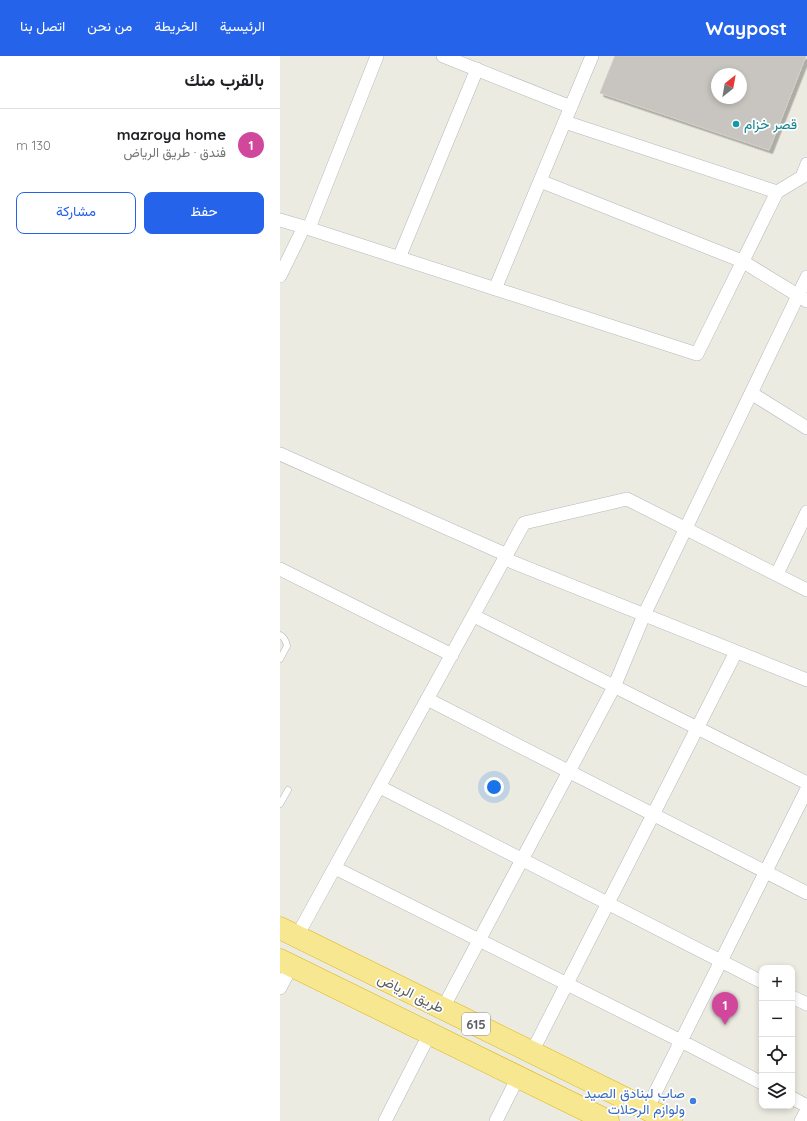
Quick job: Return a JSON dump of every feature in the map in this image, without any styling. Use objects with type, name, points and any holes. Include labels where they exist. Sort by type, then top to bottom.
[{"type":"highway","name":"طريق الرياض","points":[[289,932],[671,1121]]},
{"type":"highway","name":"طريق الرياض","points":[[286,962],[608,1121]]},
{"type":"street","points":[[280,276],[307,228],[377,56]]},
{"type":"street","points":[[443,56],[571,107]]},
{"type":"street","points":[[495,288],[592,56]]},
{"type":"street","points":[[399,258],[477,69]]},
{"type":"street","points":[[565,122],[777,192]]},
{"type":"street","points":[[280,220],[697,354],[777,192],[804,178],[807,164]]},
{"type":"street","points":[[540,181],[742,261],[802,298]]},
{"type":"street","points":[[443,1008],[614,687],[644,615],[751,393],[802,298],[807,276]]},
{"type":"street","points":[[751,393],[807,428]]},
{"type":"street","points":[[280,454],[506,557],[644,615],[807,680]]},
{"type":"street","points":[[289,932],[335,868],[524,523],[628,499],[807,590]]},
{"type":"street","points":[[777,574],[807,512]]},
{"type":"street","points":[[280,569],[452,655]]},
{"type":"street","points":[[474,616],[807,783]]},
{"type":"street","points":[[532,1052],[736,652]]},
{"type":"street","points":[[427,699],[807,893]]},
{"type":"street","points":[[380,787],[759,980]]},
{"type":"street","points":[[647,1109],[807,789]]},
{"type":"street","points":[[335,868],[759,1081]]},
{"type":"street","points":[[280,988],[286,962]]},
{"type":"street","points":[[795,998],[807,1004]]},
{"type":"street","points":[[385,1121],[430,1033]]},
{"type":"street","points":[[496,1121],[518,1077]]},
{"type":"street","points":[[795,1100],[807,1106]]},
{"type":"street","points":[[801,1121],[807,1110]]},
{"type":"lane","points":[[280,635],[286,641],[287,646],[280,659]]},
{"type":"lane","points":[[280,804],[288,790]]},
{"type":"building","name":"قصر خزام","points":[[615,56],[806,56],[769,150],[600,93]]},
{"type":"place","name":"قصر خزام","points":[[736,124]]},
{"type":"place","name":"mazroya home","points":[[725,1025]]},
{"type":"place","name":"صاب لبنادق الصيد ولوازم الرحلات","points":[[693,1101]]}]
